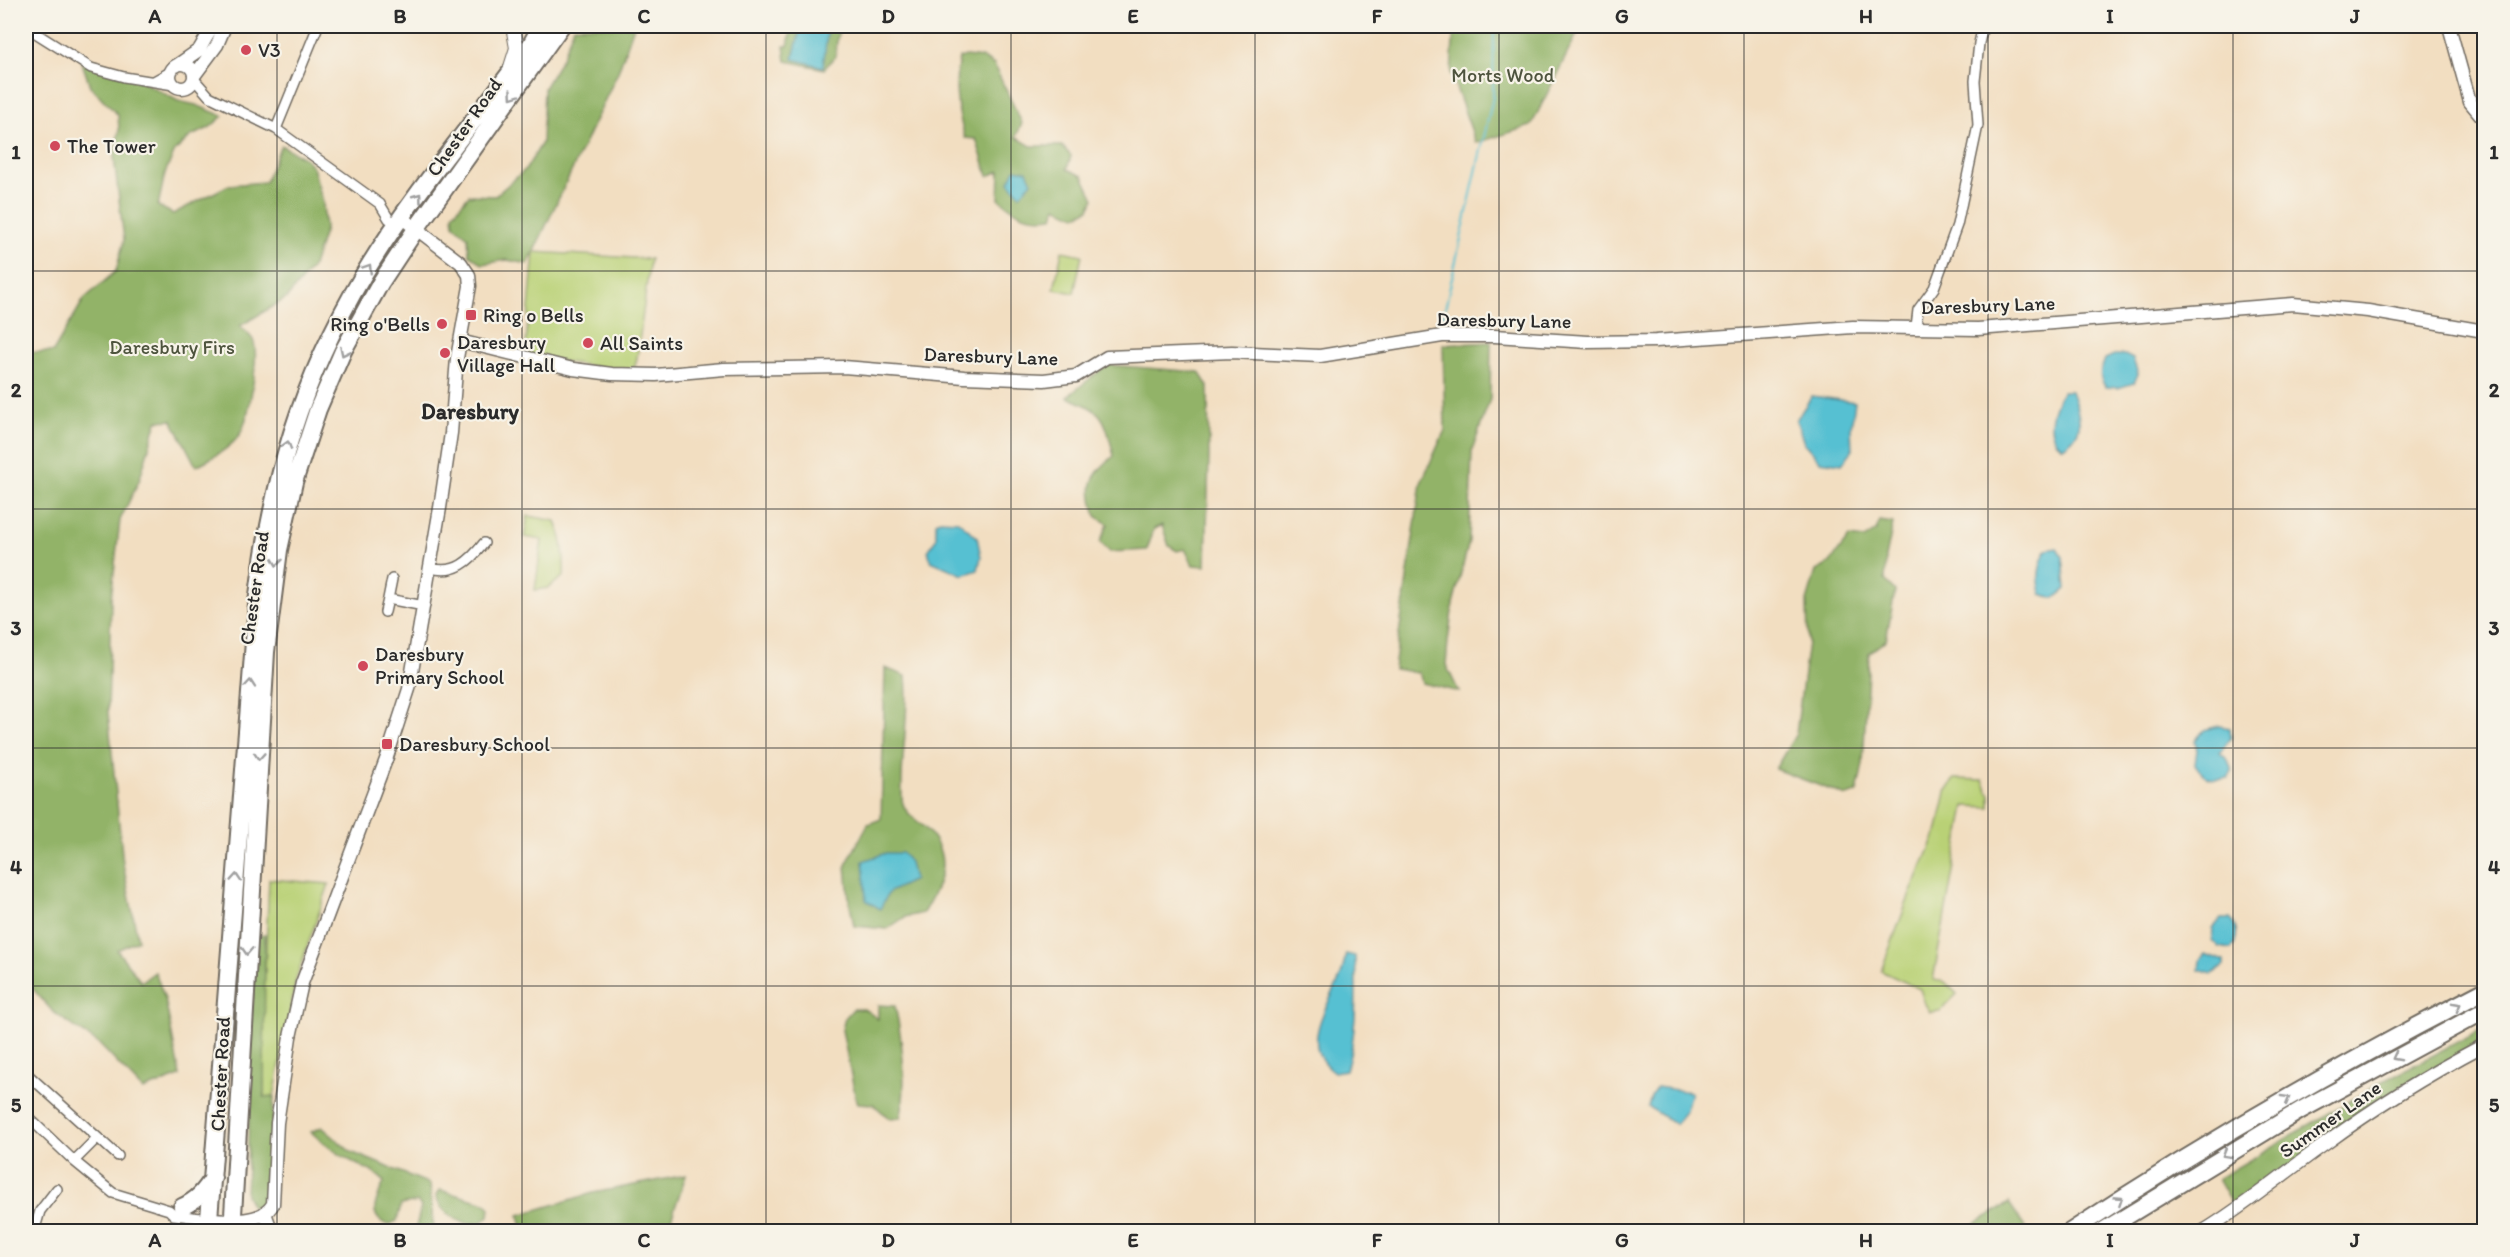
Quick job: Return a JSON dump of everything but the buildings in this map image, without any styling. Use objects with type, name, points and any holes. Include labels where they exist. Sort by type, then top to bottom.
[{"type":"highway","name":"Chester Road","points":[[221,1220],[213,1178],[257,603],[273,501],[293,426],[335,325],[395,218],[506,79],[544,26]]},
{"type":"highway","name":"Chester Road","points":[[221,1220],[240,1086],[270,608],[283,526],[308,436],[343,351],[381,282],[416,229],[561,26]]},
{"type":"highway","points":[[2070,1232],[2233,1130],[2353,1061],[2484,992]]},
{"type":"highway","points":[[2101,1232],[2301,1110],[2484,1011]]},
{"type":"highway","points":[[175,1209],[195,1201],[213,1178]]},
{"type":"main road","points":[[213,26],[200,50],[173,69],[170,78],[174,85],[181,88],[194,82],[217,45],[225,26]]},
{"type":"main road","points":[[506,79],[517,48],[513,26]]},
{"type":"main road","points":[[544,26],[546,46]]},
{"type":"main road","points":[[2449,26],[2470,102],[2484,118]]},
{"type":"main road","points":[[173,69],[182,65],[189,67],[194,82]]},
{"type":"main road","points":[[221,1220],[261,1214],[270,1209],[274,1201],[278,1123],[290,1037],[302,983],[402,715],[431,568],[451,433],[460,341],[470,286],[469,275],[461,263],[416,229],[395,218]]},
{"type":"main road","name":"Daresbury Lane","points":[[460,341],[573,369],[612,374],[656,375],[724,369],[844,367],[964,377],[1044,380],[1076,376],[1107,357],[1232,352],[1320,356],[1442,336],[1494,336],[1588,342],[1700,340],[1828,328],[1960,329],[2018,326],[2293,304],[2368,311],[2484,331]]},
{"type":"main road","name":"Summer Lane","points":[[2202,1232],[2367,1115],[2441,1068],[2484,1045]]},
{"type":"main road","points":[[261,1214],[272,1232]]},
{"type":"street","points":[[276,129],[318,26]]},
{"type":"street","points":[[1916,327],[1918,310],[1934,288],[1957,225],[1978,125],[1975,81],[1983,26]]},
{"type":"street","points":[[26,27],[91,68],[124,77],[174,85]]},
{"type":"street","points":[[312,39],[323,43]]},
{"type":"street","points":[[154,81],[173,69]]},
{"type":"street","points":[[194,82],[231,108],[276,129],[380,204],[395,218]]},
{"type":"street","points":[[431,568],[445,570],[464,564],[483,543]]},
{"type":"street","points":[[385,612],[392,579]]},
{"type":"street","points":[[388,599],[424,606]]},
{"type":"street","points":[[26,1073],[118,1156]]},
{"type":"street","points":[[27,1120],[113,1193],[221,1220]]},
{"type":"street","points":[[74,1161],[97,1138]]},
{"type":"street","points":[[34,1232],[40,1210],[57,1189]]},
{"type":"green space","points":[[574,26],[634,26],[618,72],[528,264],[507,260],[482,264],[469,254],[468,237],[454,225],[453,214],[469,195],[495,196],[526,169],[542,143],[544,88],[562,58]]},
{"type":"green space","points":[[792,26],[839,26],[835,57],[824,69],[786,61],[784,46],[788,46]]},
{"type":"green space","name":"Morts Wood","points":[[1454,26],[1581,26],[1531,126],[1476,143],[1451,74]]},
{"type":"green space","points":[[966,56],[983,58],[994,65],[1022,123],[1016,137],[1031,146],[1062,146],[1071,156],[1067,169],[1083,176],[1094,199],[1089,209],[1076,216],[1056,207],[1053,217],[1036,218],[1018,213],[999,199],[1000,171],[988,176],[976,139],[965,138],[960,118],[956,88],[957,68],[959,58]]},
{"type":"green space","name":"Daresbury Firs","points":[[82,63],[140,80],[178,101],[196,105],[223,116],[209,128],[191,136],[175,151],[165,173],[158,206],[173,214],[229,185],[265,182],[281,145],[306,159],[313,167],[323,203],[325,229],[313,266],[287,298],[240,326],[253,340],[255,360],[249,405],[238,437],[224,450],[196,466],[172,420],[157,421],[139,481],[120,520],[111,599],[108,712],[123,864],[138,940],[117,950],[141,982],[155,972],[165,999],[180,1076],[143,1090],[99,1044],[53,1012],[26,981],[26,352],[53,352],[84,299],[116,271],[124,240],[114,158],[119,130],[118,115],[90,86]]},
{"type":"green space","points":[[1062,251],[1082,255],[1074,293],[1054,289]]},
{"type":"green space","points":[[534,252],[650,259],[633,373],[525,355]]},
{"type":"green space","points":[[1491,342],[1490,399],[1472,451],[1469,542],[1453,604],[1448,641],[1446,665],[1459,692],[1422,683],[1419,673],[1394,669],[1421,483],[1445,430],[1443,345]]},
{"type":"green space","points":[[1107,365],[1199,372],[1208,386],[1206,566],[1193,565],[1185,549],[1177,551],[1169,546],[1162,525],[1154,529],[1147,550],[1110,552],[1100,542],[1108,524],[1096,516],[1091,489],[1092,482],[1099,470],[1114,456],[1108,432],[1101,418],[1089,407],[1067,397]]},
{"type":"green space","points":[[528,516],[556,521],[560,535],[564,555],[564,576],[548,588],[535,590],[542,540],[524,537]]},
{"type":"green space","points":[[1880,521],[1893,523],[1886,557],[1885,580],[1895,591],[1886,640],[1869,653],[1863,764],[1857,793],[1847,796],[1775,769],[1796,734],[1808,642],[1807,601],[1816,571],[1829,564],[1849,537],[1864,539],[1876,531]]},
{"type":"green space","points":[[885,668],[906,676],[907,707],[902,767],[904,807],[935,840],[942,861],[935,892],[923,913],[905,917],[887,929],[854,926],[846,865],[868,824],[881,819]]},
{"type":"green space","points":[[1954,779],[1983,780],[1990,795],[1990,807],[1965,806],[1933,980],[1945,982],[1957,994],[1940,1011],[1930,1012],[1920,989],[1881,971],[1910,894],[1937,833],[1946,792]]},
{"type":"green space","points":[[269,879],[329,884],[296,979],[274,1096],[264,1097],[264,992]]},
{"type":"green space","points":[[265,935],[264,1097],[274,1096],[269,1191],[265,1206],[252,1207],[246,1195],[249,1117],[247,1074],[257,936]]},
{"type":"green space","points":[[878,1005],[895,1006],[898,1018],[904,1078],[900,1118],[890,1119],[873,1104],[858,1103],[842,1030],[845,1018],[853,1009],[864,1009],[878,1019]]},
{"type":"green space","points":[[2484,1028],[2484,1043],[2233,1207],[2217,1179],[2389,1078]]},
{"type":"green space","points":[[322,1127],[351,1152],[430,1184],[434,1231],[415,1231],[421,1207],[418,1202],[401,1205],[397,1221],[388,1225],[381,1221],[375,1212],[375,1206],[384,1182],[373,1172],[335,1151],[311,1132]]},
{"type":"green space","points":[[686,1175],[667,1231],[523,1231],[519,1215],[593,1193]]},
{"type":"green space","points":[[440,1190],[485,1203],[490,1208],[489,1216],[479,1223],[464,1222],[452,1217],[438,1202],[436,1196]]},
{"type":"green space","points":[[2009,1203],[2028,1231],[1963,1231]]},
{"type":"water","points":[[801,26],[828,26],[823,67],[793,59]]},
{"type":"water","points":[[1015,169],[1027,171],[1032,182],[1020,195],[1009,182]]},
{"type":"water","points":[[2114,355],[2125,355],[2133,359],[2138,374],[2134,383],[2118,388],[2106,387],[2103,383],[2101,373],[2105,359]]},
{"type":"water","points":[[2063,391],[2071,391],[2079,415],[2079,429],[2071,441],[2063,447],[2053,435],[2051,420]]},
{"type":"water","points":[[1812,396],[1855,402],[1851,427],[1852,451],[1842,464],[1820,461],[1804,443],[1796,420]]},
{"type":"water","points":[[940,520],[958,521],[977,537],[981,557],[978,570],[963,575],[931,561],[928,551],[936,539],[936,522]]},
{"type":"water","points":[[2057,548],[2063,557],[2066,589],[2057,596],[2049,598],[2042,595],[2039,572],[2046,550]]},
{"type":"water","points":[[2219,726],[2230,728],[2231,738],[2220,753],[2228,760],[2232,771],[2228,778],[2217,779],[2205,776],[2195,764],[2197,750],[2195,741],[2204,730]]},
{"type":"water","points":[[886,853],[902,853],[910,862],[914,880],[889,892],[880,909],[866,900],[863,861]]},
{"type":"water","points":[[2221,919],[2230,919],[2235,926],[2236,938],[2231,949],[2219,947],[2212,940],[2213,928]]},
{"type":"water","points":[[1346,954],[1355,956],[1354,1028],[1346,1070],[1334,1072],[1323,1062],[1318,1051],[1317,1039],[1323,1014],[1341,975]]},
{"type":"water","points":[[2205,954],[2225,961],[2225,966],[2212,974],[2199,970],[2200,960]]},
{"type":"water","points":[[1657,1087],[1691,1092],[1686,1110],[1676,1124],[1648,1107]]},
{"type":"waterway","points":[[1442,322],[1493,97],[1494,26]]},
{"type":"place","name":"V3","points":[[246,50]]},
{"type":"place","name":"The Tower","points":[[55,146]]},
{"type":"place","name":"Ring o Bells","points":[[471,315]]},
{"type":"place","name":"Ring o'Bells","points":[[442,324]]},
{"type":"place","name":"All Saints","points":[[588,343]]},
{"type":"place","name":"Daresbury Village Hall","points":[[445,353]]},
{"type":"place","name":"Daresbury Primary School","points":[[363,666]]},
{"type":"place","name":"Daresbury School","points":[[387,744]]},
{"type":"district","name":"Daresbury","points":[[470,411]]}]
